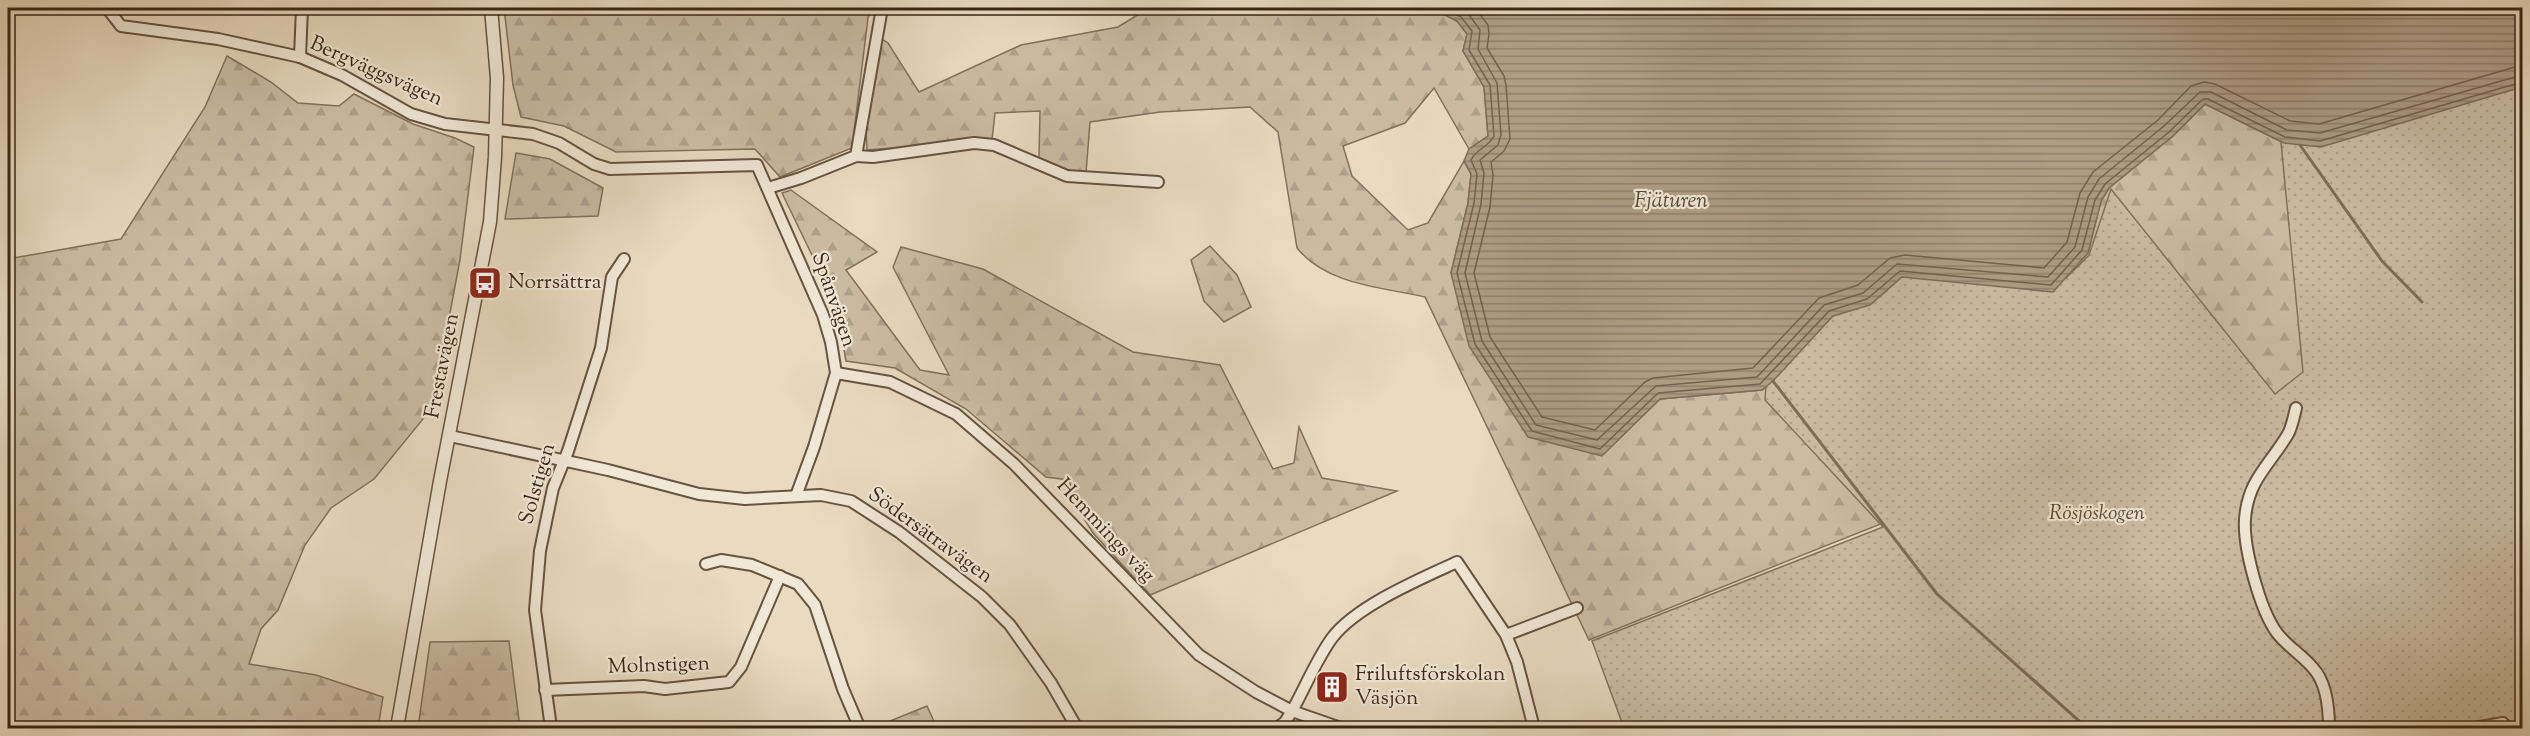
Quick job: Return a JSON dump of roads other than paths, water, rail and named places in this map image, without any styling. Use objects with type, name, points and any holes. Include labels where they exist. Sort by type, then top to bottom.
[{"type":"street","name":"Bergväggsvägen","points":[[107,8],[121,26],[218,39],[300,57],[342,75],[411,114],[446,124],[533,134],[551,140],[594,164],[610,169],[757,165],[768,188]]},
{"type":"street","points":[[300,57],[302,8]]},
{"type":"street","name":"Frestavägen","points":[[397,729],[490,222],[497,129],[497,78],[491,8]]},
{"type":"street","points":[[856,156],[882,8]]},
{"type":"street","points":[[768,188],[801,178],[856,156],[873,157],[974,143],[994,145],[1067,176],[1158,182]]},
{"type":"street","name":"Spånvägen","points":[[768,188],[823,315],[831,342],[836,373],[814,447],[796,496]]},
{"type":"street","name":"Solstigen","points":[[551,729],[535,610],[539,559],[553,488],[601,348],[612,277],[624,259]]},
{"type":"street","name":"Hemmings väg","points":[[836,373],[890,382],[956,414],[1014,464],[1198,655],[1256,692],[1292,711],[1341,729]]},
{"type":"street","points":[[2296,408],[2289,433],[2262,468],[2250,493],[2245,519],[2248,555],[2258,591],[2276,632],[2315,670],[2329,704],[2329,729]]},
{"type":"street","name":"Södersätravägen","points":[[450,436],[608,470],[699,494],[745,499],[821,495],[850,501],[899,532],[982,597],[1010,625],[1024,643],[1077,729]]},
{"type":"street","points":[[706,564],[721,560],[752,565],[798,584],[815,605],[843,689],[858,724]]},
{"type":"street","points":[[1277,729],[1292,711],[1332,638],[1357,614],[1456,562],[1506,635],[1517,662],[1534,729]]},
{"type":"street","name":"Molnstigen","points":[[545,690],[644,686],[665,688],[729,682],[741,667],[780,576]]},
{"type":"street","points":[[1506,635],[1577,608]]},
{"type":"street","points":[[2474,729],[2503,723]]},
{"type":"water","name":"Fjäturen","points":[[1432,8],[2522,8],[2522,87],[2321,147],[2284,143],[2205,104],[2173,136],[2109,188],[2101,201],[2088,253],[2053,292],[1902,277],[1870,305],[1833,316],[1762,390],[1660,399],[1602,456],[1528,437],[1469,346],[1451,273],[1468,203],[1471,174],[1464,161],[1469,149],[1488,136],[1484,87],[1463,51],[1467,34],[1457,21]]},
{"type":"waterway","points":[[2300,145],[2382,261],[2422,302]]},
{"type":"waterway","points":[[1773,381],[1937,594],[2087,728]]},
{"type":"place","name":"Norrsättra","points":[[485,283]]},
{"type":"place","name":"Friluftsförskolan Väsjön","points":[[1332,687]]},
{"type":"park label","name":"Rösjöskogen","points":[[2097,514]]}]
